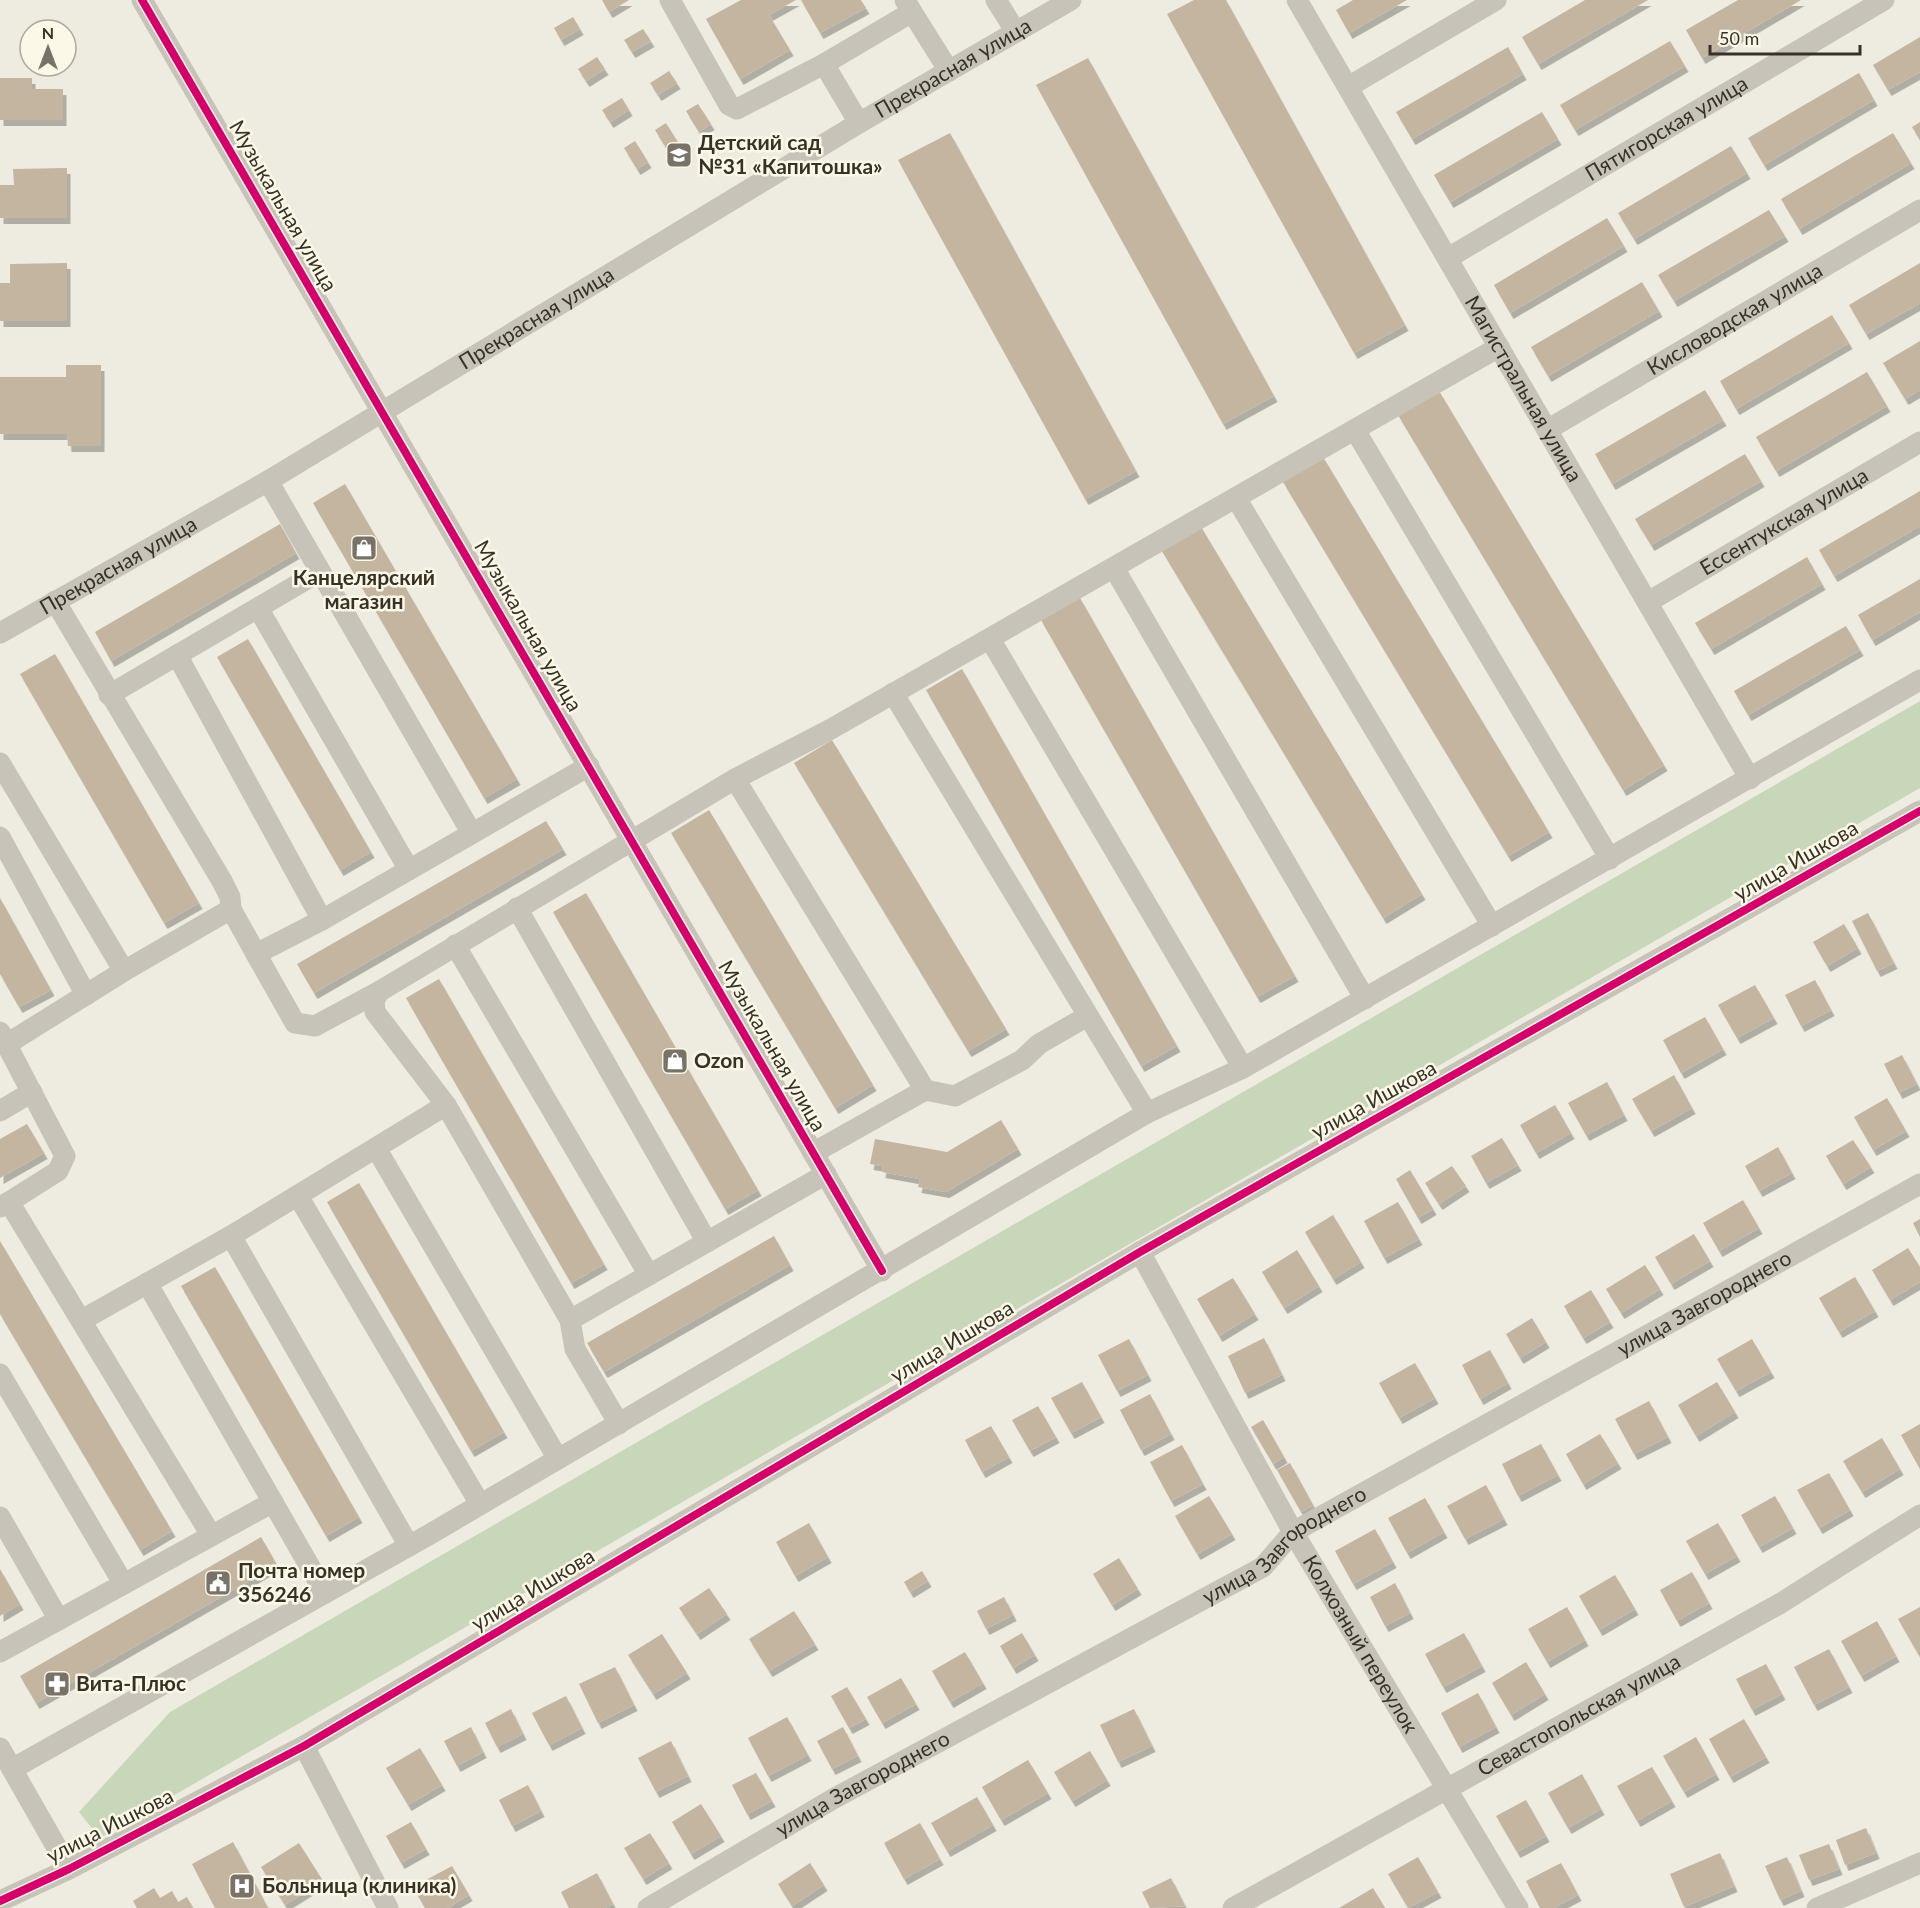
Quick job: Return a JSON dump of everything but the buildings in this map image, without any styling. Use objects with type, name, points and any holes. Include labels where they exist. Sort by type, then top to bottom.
[{"type":"street","name":"Музыкальная улица","points":[[142,0],[882,1270]]},
{"type":"street","points":[[670,0],[729,105],[737,109],[824,64],[909,6],[949,71]]},
{"type":"street","points":[[996,0],[1016,32]]},
{"type":"street","name":"Прекрасная улица","points":[[0,633],[268,481],[859,123],[1071,0]]},
{"type":"street","name":"Магистральная улица","points":[[1297,0],[1750,779]]},
{"type":"street","points":[[1348,87],[1496,0]]},
{"type":"street","name":"Пятигорская улица","points":[[1448,258],[1884,0]]},
{"type":"street","points":[[824,64],[859,123]]},
{"type":"street","name":"Кисловодская улица","points":[[1547,430],[1920,210]]},
{"type":"street","points":[[55,601],[222,881],[230,897],[231,909],[296,1023],[315,1026],[380,991],[735,779],[831,729],[1499,347]]},
{"type":"street","points":[[1354,430],[1610,859]]},
{"type":"street","name":"Ессентукская улица","points":[[1648,602],[1920,441]]},
{"type":"street","points":[[268,481],[471,832]]},
{"type":"street","points":[[1236,498],[1492,926]]},
{"type":"street","points":[[1114,568],[1365,999]]},
{"type":"street","points":[[109,694],[319,572]]},
{"type":"street","points":[[258,608],[408,868]]},
{"type":"street","points":[[990,639],[1243,1068]]},
{"type":"street","points":[[177,655],[322,920]]},
{"type":"street","points":[[12,1768],[409,1546],[1147,1113],[1243,1068],[1920,680]]},
{"type":"street","points":[[893,693],[1086,1017],[1147,1113]]},
{"type":"street","points":[[0,763],[124,971]]},
{"type":"street","points":[[256,954],[322,920],[408,868],[589,766]]},
{"type":"street","points":[[735,779],[925,1090]]},
{"type":"street","name":"улица Ишкова","points":[[0,1901],[69,1869],[304,1746],[1140,1252],[1920,811]]},
{"type":"street","points":[[0,837],[86,995]]},
{"type":"street","points":[[517,908],[707,1242]]},
{"type":"street","points":[[211,1535],[82,1320],[4,1204],[58,1171],[65,1156],[4,1038],[86,995],[231,909]]},
{"type":"street","points":[[455,945],[649,1275]]},
{"type":"street","points":[[380,991],[374,1000],[375,1012],[446,1105],[570,1320],[575,1349],[619,1424]]},
{"type":"street","points":[[813,1153],[925,1090],[955,1096],[1022,1060],[1039,1044],[1086,1017]]},
{"type":"street","points":[[0,1111],[32,1092]]},
{"type":"street","points":[[82,1320],[231,1236],[446,1105]]},
{"type":"street","points":[[376,1148],[558,1460]]},
{"type":"street","points":[[570,1320],[826,1174]]},
{"type":"street","name":"улица Завгороднего","points":[[648,1908],[833,1799],[1263,1567],[1293,1532],[1920,1184]]},
{"type":"street","points":[[298,1196],[480,1504]]},
{"type":"street","points":[[231,1236],[409,1546]]},
{"type":"street","name":"Колхозный переулок","points":[[1140,1252],[1293,1532],[1518,1908]]},
{"type":"street","points":[[147,1283],[325,1593]]},
{"type":"street","points":[[0,1374],[123,1583]]},
{"type":"street","points":[[0,1652],[273,1502]]},
{"type":"street","name":"Севастопольская улица","points":[[1233,1908],[1781,1603],[1920,1515]]},
{"type":"street","points":[[0,1517],[59,1620]]},
{"type":"street","points":[[304,1746],[388,1908]]},
{"type":"street","points":[[0,1748],[69,1869]]},
{"type":"street","points":[[1816,1908],[1920,1863]]},
{"type":"green space","points":[[1920,701],[1920,788],[100,1838],[79,1812],[170,1712]]},
{"type":"cycle path","points":[[142,0],[882,1271]]},
{"type":"cycle path","points":[[0,1901],[69,1869],[304,1746],[1140,1252],[1920,811]]},
{"type":"place","name":"Детский сад №31 «Капитошка»","points":[[679,155]]},
{"type":"place","name":"Канцелярский магазин","points":[[364,548]]},
{"type":"place","name":"Ozon","points":[[675,1061]]},
{"type":"place","name":"Почта номер 356246","points":[[218,1583]]},
{"type":"place","name":"Вита-Плюс","points":[[57,1684]]},
{"type":"place","name":"Больница (клиника)","points":[[242,1886]]}]
